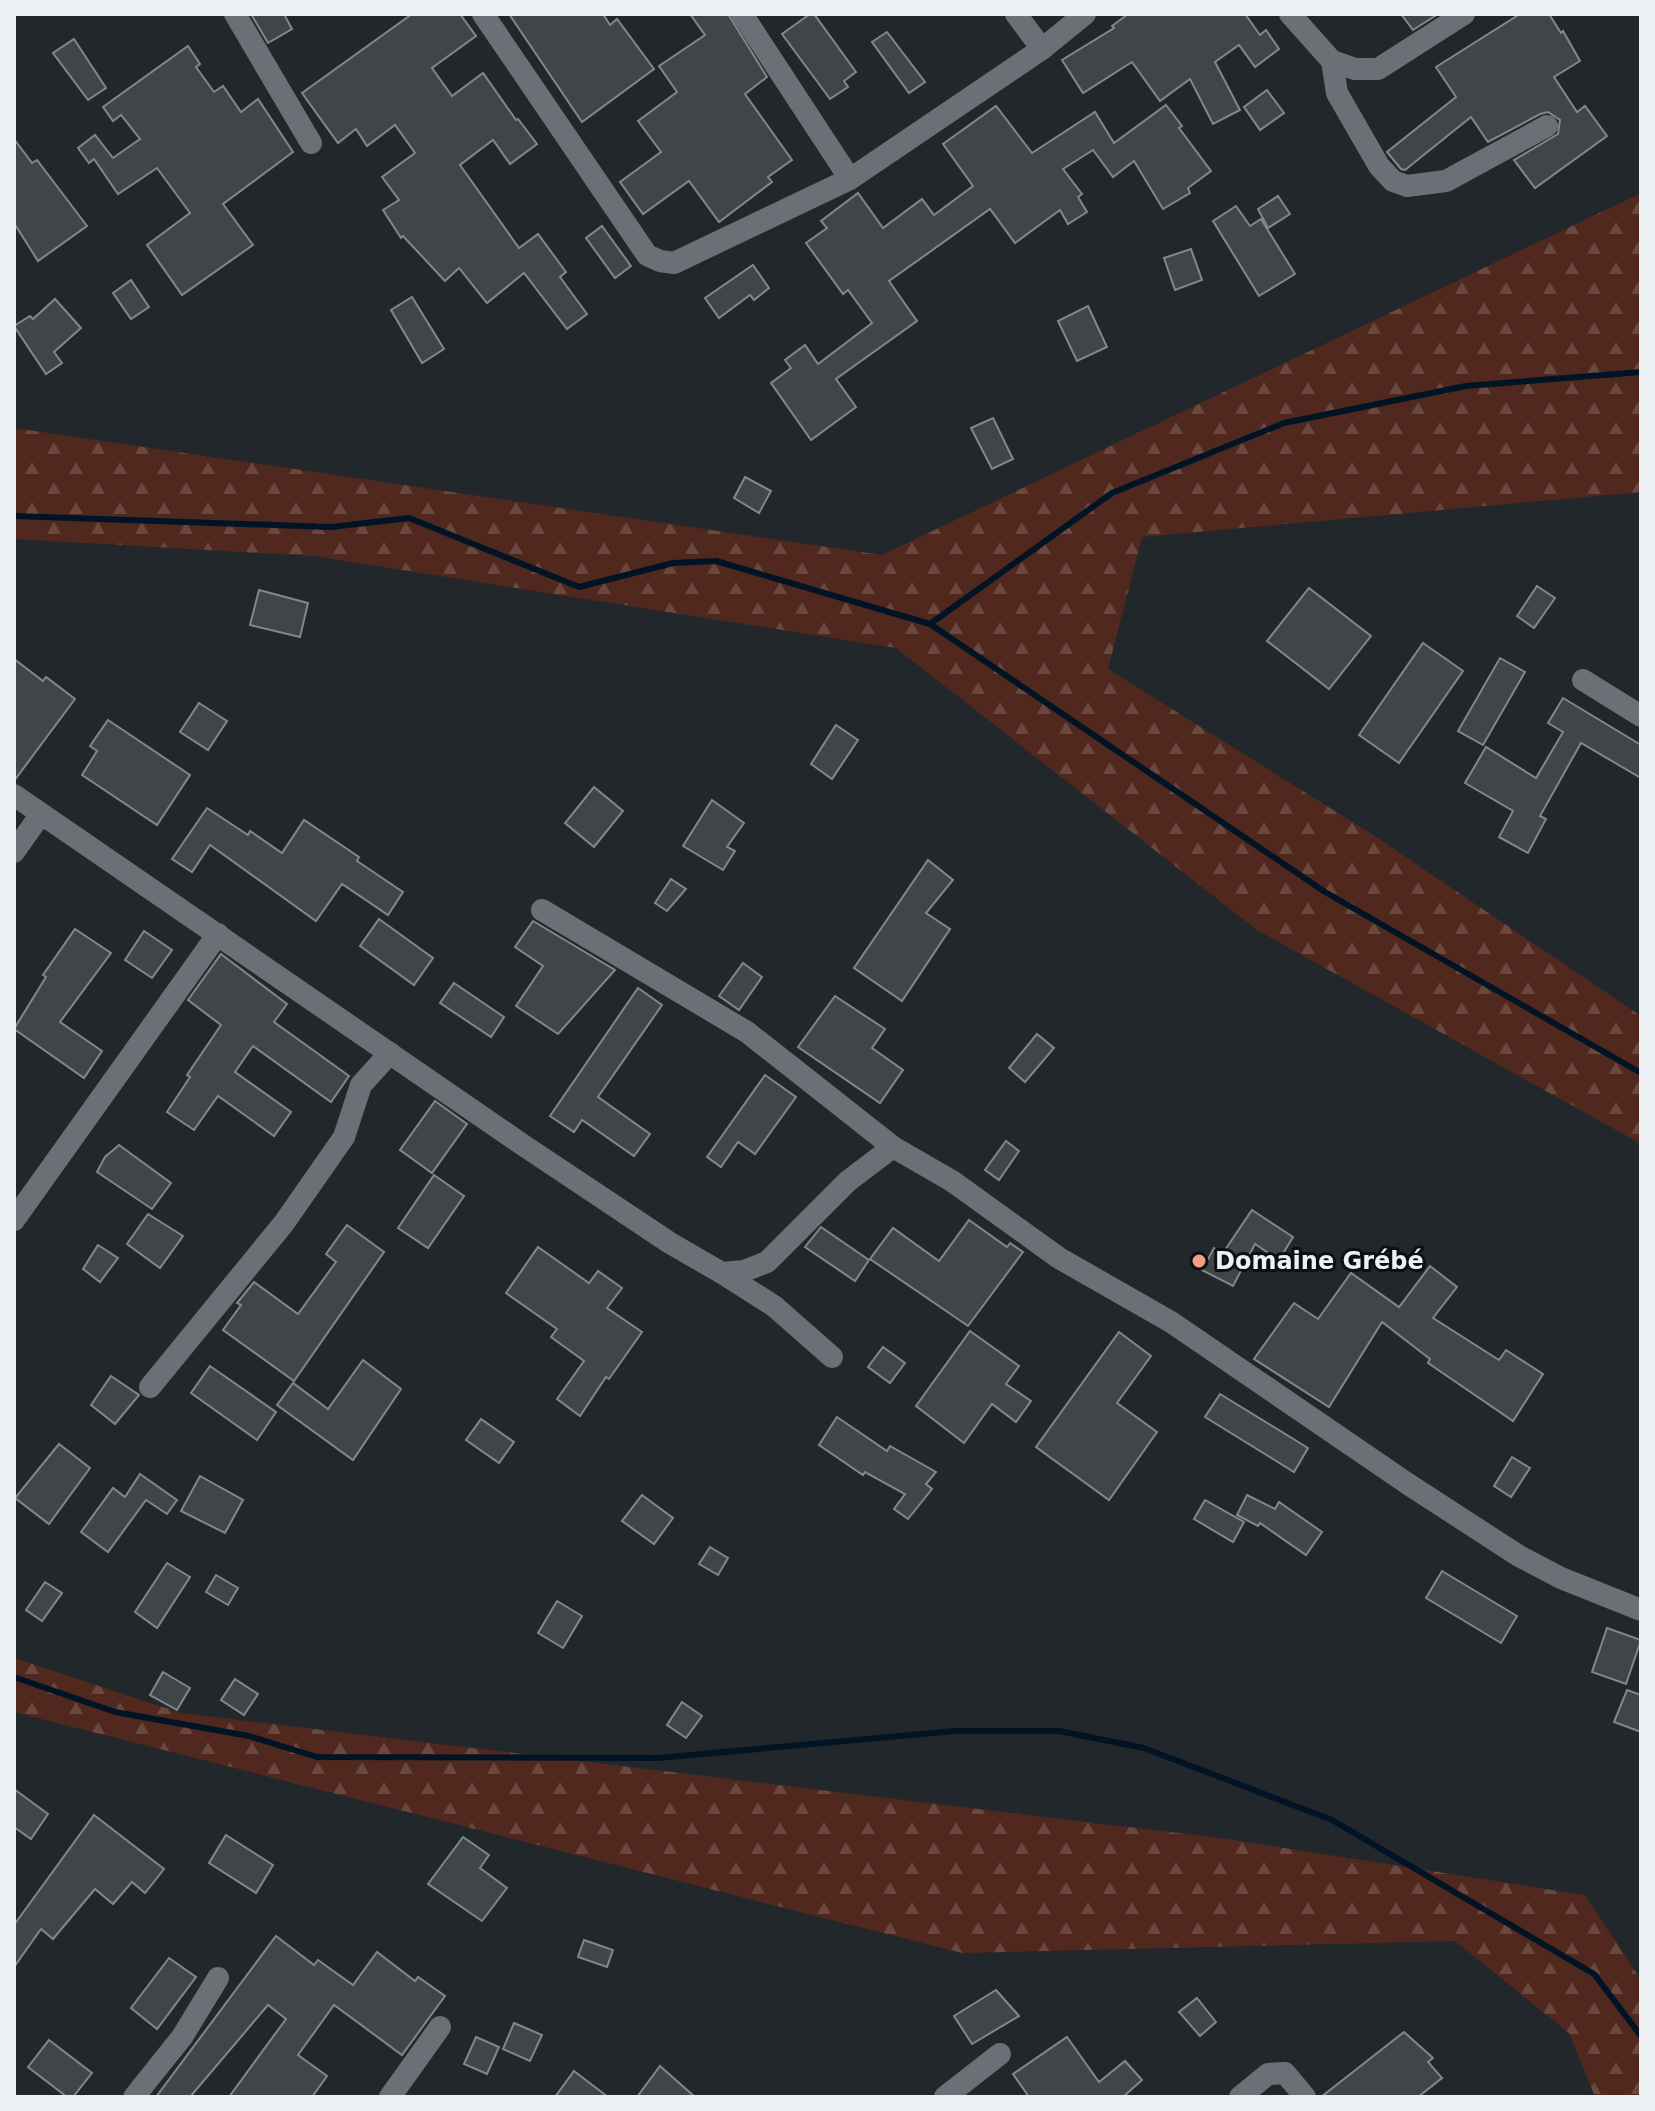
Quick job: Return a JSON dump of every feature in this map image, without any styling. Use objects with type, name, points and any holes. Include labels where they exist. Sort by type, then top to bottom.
[{"type":"street","points":[[235,14],[311,143]]},
{"type":"street","points":[[483,14],[647,255],[674,263],[850,179],[1042,49],[1085,14]]},
{"type":"street","points":[[742,14],[850,179]]},
{"type":"street","points":[[1016,14],[1042,49]]},
{"type":"street","points":[[1290,14],[1332,61],[1355,69],[1378,69],[1464,14]]},
{"type":"street","points":[[1332,61],[1337,93],[1379,166],[1393,181],[1407,186],[1446,181],[1547,126]]},
{"type":"street","points":[[1583,680],[1641,716]]},
{"type":"street","points":[[14,795],[535,1153],[688,1254],[774,1306],[832,1357]]},
{"type":"street","points":[[14,852],[41,814]]},
{"type":"street","points":[[542,910],[747,1032],[893,1147],[952,1181],[1059,1258],[1171,1322],[1519,1556],[1561,1578],[1641,1610]]},
{"type":"street","points":[[14,1220],[218,934]]},
{"type":"street","points":[[150,1387],[284,1223],[344,1137],[361,1085],[390,1053]]},
{"type":"street","points":[[722,1273],[744,1271],[767,1262],[848,1181],[893,1147]]},
{"type":"street","points":[[134,2097],[182,2037],[218,1978]]},
{"type":"street","points":[[390,2097],[440,2027]]},
{"type":"street","points":[[945,2097],[1000,2054]]},
{"type":"street","points":[[1240,2097],[1268,2074],[1285,2073],[1305,2097]]},
{"type":"green space","points":[[1641,193],[1641,492],[1142,537],[1108,669],[1370,833],[1641,1016],[1641,1144],[1257,930],[896,648],[314,556],[14,539],[14,428],[882,555]]},
{"type":"green space","points":[[14,1658],[181,1713],[1220,1838],[1585,1895],[1641,1980],[1641,2097],[1595,2097],[1569,2033],[1455,1941],[962,1953],[14,1712]]},
{"type":"building","points":[[251,14],[284,14],[292,29],[268,43]]},
{"type":"building","points":[[412,14],[460,14],[476,36],[432,68],[452,96],[483,73],[537,144],[510,164],[493,140],[460,165],[519,248],[538,234],[566,272],[560,277],[587,314],[567,329],[524,273],[487,303],[459,268],[445,281],[403,236],[401,238],[383,210],[399,200],[382,177],[415,153],[395,125],[367,146],[356,129],[338,143],[302,93]]},
{"type":"building","points":[[509,14],[603,14],[610,25],[617,19],[654,69],[582,122]]},
{"type":"building","points":[[690,14],[728,14],[767,77],[745,94],[792,160],[768,177],[772,182],[719,222],[689,181],[643,214],[620,182],[661,152],[638,121],[677,92],[659,66],[705,35]]},
{"type":"building","points":[[814,14],[856,72],[844,81],[848,87],[830,99],[782,34]]},
{"type":"building","points":[[1128,14],[1245,14],[1260,35],[1266,30],[1279,49],[1255,67],[1239,45],[1215,62],[1240,110],[1213,124],[1190,79],[1160,101],[1132,62],[1083,93],[1062,60],[1114,28],[1112,26]]},
{"type":"building","points":[[1401,14],[1438,14],[1413,30]]},
{"type":"building","points":[[1520,14],[1549,14],[1561,33],[1563,31],[1580,61],[1554,77],[1577,112],[1585,106],[1607,136],[1535,188],[1514,160],[1558,134],[1560,120],[1548,112],[1540,114],[1488,142],[1471,117],[1405,170],[1401,169],[1387,152],[1456,97],[1436,67]]},
{"type":"building","points":[[887,32],[925,82],[909,93],[872,42]]},
{"type":"building","points":[[74,39],[106,88],[88,100],[53,53]]},
{"type":"building","points":[[188,46],[200,64],[196,67],[214,92],[223,86],[241,112],[258,99],[293,152],[223,204],[253,245],[182,295],[147,245],[190,213],[157,168],[118,194],[94,159],[89,163],[78,148],[95,135],[113,158],[140,139],[121,115],[113,121],[103,107]]},
{"type":"building","points":[[1267,90],[1284,113],[1260,130],[1244,107]]},
{"type":"building","points":[[1166,105],[1211,171],[1188,188],[1190,193],[1163,209],[1134,161],[1113,177],[1093,150],[1063,169],[1082,194],[1078,197],[1087,212],[1068,224],[1060,210],[1015,243],[990,209],[889,281],[917,321],[836,379],[856,407],[811,440],[771,383],[791,368],[785,360],[805,345],[818,364],[872,323],[848,290],[843,294],[806,243],[827,228],[821,221],[858,193],[883,228],[922,199],[934,215],[973,186],[943,144],[996,106],[1032,153],[1095,112],[1114,143]]},
{"type":"building","points":[[14,139],[32,163],[37,160],[87,226],[38,261],[14,223]]},
{"type":"building","points":[[1278,196],[1290,214],[1268,228],[1258,209]]},
{"type":"building","points":[[1236,206],[1250,226],[1261,219],[1295,274],[1259,296],[1213,221]]},
{"type":"building","points":[[602,226],[631,266],[615,278],[586,238]]},
{"type":"building","points":[[1191,249],[1202,280],[1175,290],[1164,258]]},
{"type":"building","points":[[753,265],[769,288],[754,300],[750,295],[719,318],[705,298]]},
{"type":"building","points":[[131,280],[149,307],[131,319],[113,293]]},
{"type":"building","points":[[412,297],[444,349],[422,363],[391,310]]},
{"type":"building","points":[[55,299],[81,328],[54,352],[62,363],[46,374],[14,326],[30,316],[33,319]]},
{"type":"building","points":[[1088,306],[1107,347],[1077,361],[1058,321]]},
{"type":"building","points":[[993,418],[1013,459],[992,469],[971,428]]},
{"type":"building","points":[[745,477],[771,491],[759,513],[734,498]]},
{"type":"building","points":[[1537,586],[1555,598],[1534,628],[1517,616]]},
{"type":"building","points":[[1309,588],[1371,636],[1329,689],[1267,641]]},
{"type":"building","points":[[259,590],[308,603],[300,637],[250,625]]},
{"type":"building","points":[[1423,643],[1463,671],[1399,763],[1359,735]]},
{"type":"building","points":[[1500,658],[1525,672],[1483,745],[1458,731]]},
{"type":"building","points":[[14,659],[43,681],[46,677],[75,699],[14,781]]},
{"type":"building","points":[[1563,698],[1641,745],[1641,778],[1581,743],[1540,816],[1546,819],[1528,853],[1499,837],[1513,811],[1465,783],[1486,747],[1536,778],[1563,732],[1548,723]]},
{"type":"building","points":[[199,703],[227,721],[208,750],[180,732]]},
{"type":"building","points":[[108,720],[190,775],[157,825],[82,775],[97,751],[90,746]]},
{"type":"building","points":[[836,725],[858,740],[832,779],[811,764]]},
{"type":"building","points":[[594,787],[623,811],[594,847],[565,823]]},
{"type":"building","points":[[712,800],[744,823],[727,847],[735,851],[723,870],[683,846]]},
{"type":"building","points":[[207,808],[248,835],[250,831],[282,853],[304,820],[359,857],[357,861],[403,892],[388,915],[342,884],[316,921],[210,845],[192,872],[172,859]]},
{"type":"building","points":[[928,860],[953,880],[926,913],[950,929],[902,1001],[854,968]]},
{"type":"building","points":[[671,879],[686,889],[667,911],[655,903]]},
{"type":"building","points":[[379,919],[433,958],[414,985],[360,946]]},
{"type":"building","points":[[533,921],[615,970],[558,1034],[516,1006],[543,966],[515,947]]},
{"type":"building","points":[[75,929],[111,953],[60,1022],[102,1051],[84,1078],[14,1029],[46,977],[43,975]]},
{"type":"building","points":[[144,931],[172,950],[152,978],[125,960]]},
{"type":"building","points":[[221,954],[287,1004],[274,1022],[349,1076],[331,1102],[253,1046],[235,1072],[291,1112],[274,1136],[218,1096],[194,1130],[167,1112],[190,1077],[187,1075],[221,1025],[188,1000]]},
{"type":"building","points":[[743,963],[762,977],[739,1010],[719,996]]},
{"type":"building","points":[[454,983],[504,1017],[491,1037],[440,1003]]},
{"type":"building","points":[[638,988],[662,1005],[598,1097],[650,1134],[634,1156],[582,1120],[574,1132],[550,1116]]},
{"type":"building","points":[[835,996],[885,1029],[872,1048],[903,1070],[880,1103],[798,1047]]},
{"type":"building","points":[[1037,1034],[1054,1048],[1025,1082],[1009,1068]]},
{"type":"building","points":[[765,1075],[796,1097],[755,1154],[738,1142],[721,1167],[707,1157]]},
{"type":"building","points":[[435,1101],[467,1124],[432,1173],[400,1150]]},
{"type":"building","points":[[1006,1141],[1019,1151],[999,1180],[985,1170]]},
{"type":"building","points":[[119,1145],[171,1183],[152,1209],[97,1172],[105,1157]]},
{"type":"building","points":[[434,1175],[464,1196],[428,1248],[398,1228]]},
{"type":"building","points":[[1252,1210],[1293,1237],[1279,1260],[1255,1244],[1233,1286],[1202,1270],[1214,1248],[1223,1253]]},
{"type":"building","points":[[148,1214],[183,1236],[160,1268],[127,1244]]},
{"type":"building","points":[[969,1220],[1007,1247],[1010,1243],[1023,1252],[968,1326],[870,1259],[893,1228],[939,1261]]},
{"type":"building","points":[[347,1225],[384,1252],[294,1381],[223,1330],[241,1305],[237,1303],[254,1282],[298,1314],[336,1262],[326,1254]]},
{"type":"building","points":[[821,1227],[869,1260],[855,1281],[805,1247]]},
{"type":"building","points":[[98,1245],[118,1258],[100,1282],[83,1269]]},
{"type":"building","points":[[538,1247],[589,1283],[598,1271],[622,1288],[607,1308],[642,1332],[580,1416],[557,1399],[584,1361],[551,1337],[557,1329],[506,1293]]},
{"type":"building","points":[[1430,1266],[1457,1287],[1433,1318],[1499,1360],[1506,1350],[1543,1374],[1513,1421],[1428,1363],[1430,1359],[1382,1322],[1329,1407],[1254,1359],[1294,1303],[1318,1319],[1351,1273],[1399,1307]]},
{"type":"building","points":[[970,1331],[1019,1366],[1006,1384],[1031,1401],[1016,1422],[992,1404],[964,1443],[916,1406]]},
{"type":"building","points":[[1119,1332],[1151,1356],[1117,1403],[1157,1432],[1109,1500],[1036,1447]]},
{"type":"building","points":[[883,1347],[905,1363],[890,1383],[868,1367]]},
{"type":"building","points":[[363,1360],[401,1389],[353,1460],[277,1405],[293,1383],[328,1409]]},
{"type":"building","points":[[210,1366],[276,1412],[257,1440],[191,1393]]},
{"type":"building","points":[[111,1376],[139,1395],[115,1424],[91,1405]]},
{"type":"building","points":[[1220,1394],[1308,1448],[1294,1472],[1205,1417]]},
{"type":"building","points":[[837,1417],[887,1451],[890,1446],[936,1472],[926,1484],[932,1489],[908,1519],[894,1509],[905,1494],[865,1472],[863,1475],[819,1445]]},
{"type":"building","points":[[481,1419],[514,1442],[499,1463],[466,1440]]},
{"type":"building","points":[[59,1444],[90,1468],[49,1524],[15,1498]]},
{"type":"building","points":[[1512,1457],[1530,1468],[1511,1497],[1494,1486]]},
{"type":"building","points":[[140,1474],[177,1500],[167,1514],[146,1500],[108,1552],[81,1532],[113,1488],[125,1497]]},
{"type":"building","points":[[200,1476],[243,1500],[225,1533],[181,1511]]},
{"type":"building","points":[[642,1495],[673,1518],[654,1544],[622,1521]]},
{"type":"building","points":[[1247,1495],[1275,1509],[1279,1502],[1322,1532],[1306,1555],[1260,1523],[1258,1526],[1237,1515]]},
{"type":"building","points":[[1205,1500],[1244,1522],[1233,1542],[1194,1519]]},
{"type":"building","points":[[710,1547],[728,1558],[718,1575],[699,1564]]},
{"type":"building","points":[[167,1563],[190,1577],[157,1628],[135,1612]]},
{"type":"building","points":[[1442,1571],[1517,1616],[1501,1643],[1426,1598]]},
{"type":"building","points":[[216,1575],[238,1588],[228,1605],[206,1592]]},
{"type":"building","points":[[45,1582],[62,1593],[42,1621],[26,1610]]},
{"type":"building","points":[[557,1601],[582,1616],[563,1648],[538,1633]]},
{"type":"building","points":[[1607,1628],[1641,1640],[1626,1684],[1592,1672]]},
{"type":"building","points":[[163,1672],[190,1688],[177,1710],[150,1695]]},
{"type":"building","points":[[235,1679],[258,1694],[244,1715],[221,1700]]},
{"type":"building","points":[[1627,1690],[1641,1695],[1641,1732],[1614,1722]]},
{"type":"building","points":[[682,1702],[702,1716],[686,1738],[667,1725]]},
{"type":"building","points":[[14,1789],[48,1814],[31,1839],[14,1827]]},
{"type":"building","points":[[94,1815],[164,1869],[145,1893],[132,1882],[113,1904],[95,1889],[53,1939],[41,1929],[14,1967],[14,1925]]},
{"type":"building","points":[[226,1835],[273,1865],[256,1893],[209,1863]]},
{"type":"building","points":[[463,1837],[489,1855],[480,1868],[507,1888],[482,1921],[428,1884]]},
{"type":"building","points":[[276,1936],[314,1965],[318,1960],[353,1985],[377,1952],[415,1981],[418,1977],[445,1996],[402,2055],[334,2005],[298,2055],[327,2076],[312,2097],[229,2097],[286,2019],[268,2005],[190,2097],[156,2097]]},
{"type":"building","points":[[584,1940],[613,1950],[607,1967],[578,1957]]},
{"type":"building","points":[[169,1958],[196,1977],[157,2029],[131,2008]]},
{"type":"building","points":[[996,1990],[1019,2016],[972,2044],[954,2016]]},
{"type":"building","points":[[1197,1998],[1216,2022],[1200,2036],[1179,2012]]},
{"type":"building","points":[[514,2023],[542,2035],[530,2061],[503,2049]]},
{"type":"building","points":[[1404,2032],[1433,2058],[1428,2062],[1442,2078],[1418,2097],[1321,2097]]},
{"type":"building","points":[[476,2037],[499,2047],[487,2074],[464,2064]]},
{"type":"building","points":[[1067,2037],[1099,2082],[1125,2061],[1142,2080],[1123,2097],[1029,2097],[1013,2074]]},
{"type":"building","points":[[49,2040],[92,2073],[73,2097],[67,2097],[28,2067]]},
{"type":"building","points":[[660,2066],[695,2097],[637,2097]]},
{"type":"building","points":[[574,2071],[608,2097],[555,2097]]},
{"type":"waterway","points":[[930,624],[1112,493],[1284,423],[1466,386],[1641,372]]},
{"type":"waterway","points":[[14,516],[331,527],[409,518],[579,587],[673,563],[716,561],[930,624],[1325,892],[1641,1073]]},
{"type":"waterway","points":[[14,1677],[115,1712],[249,1736],[317,1757],[658,1758],[955,1731],[1059,1731],[1144,1748],[1332,1820],[1594,1974],[1641,2036]]},
{"type":"place","name":"Domaine Grébé","points":[[1199,1261]]}]
